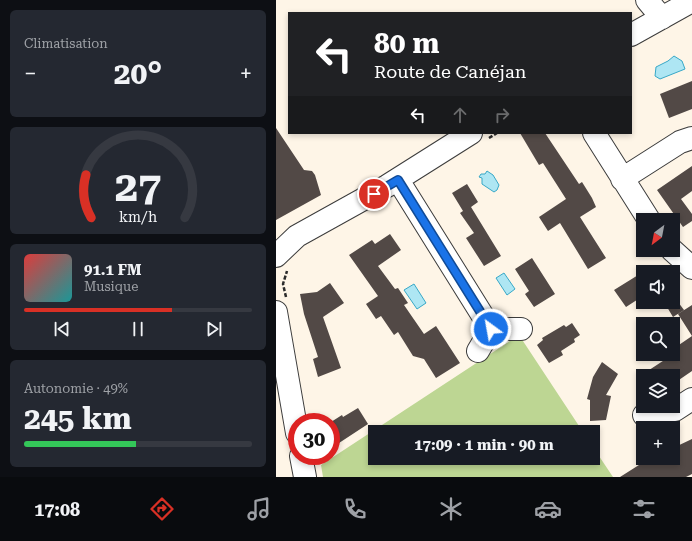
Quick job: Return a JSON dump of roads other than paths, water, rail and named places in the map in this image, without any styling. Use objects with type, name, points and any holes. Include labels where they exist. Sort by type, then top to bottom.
[{"type":"street","points":[[647,0],[662,18]]},
{"type":"street","points":[[632,34],[692,0]]},
{"type":"street","points":[[595,134],[644,213]]},
{"type":"street","points":[[280,253],[297,236],[477,137]]},
{"type":"street","points":[[622,179],[680,142],[692,138]]},
{"type":"street","points":[[398,180],[491,329]]},
{"type":"street","points":[[680,257],[692,268]]},
{"type":"street","points":[[281,305],[294,413]]},
{"type":"street","points":[[491,329],[520,329]]},
{"type":"street","points":[[478,351],[491,329]]},
{"type":"street","points":[[644,415],[675,410],[692,399]]},
{"type":"street","points":[[303,465],[305,477]]},
{"type":"water","points":[[674,56],[682,61],[685,69],[660,79],[655,76],[656,67]]},
{"type":"water","points":[[487,171],[493,175],[499,185],[497,190],[494,192],[482,184],[482,178],[479,177]]},
{"type":"water","points":[[504,273],[515,289],[507,295],[496,278]]},
{"type":"water","points":[[414,284],[426,303],[417,309],[404,290]]}]
